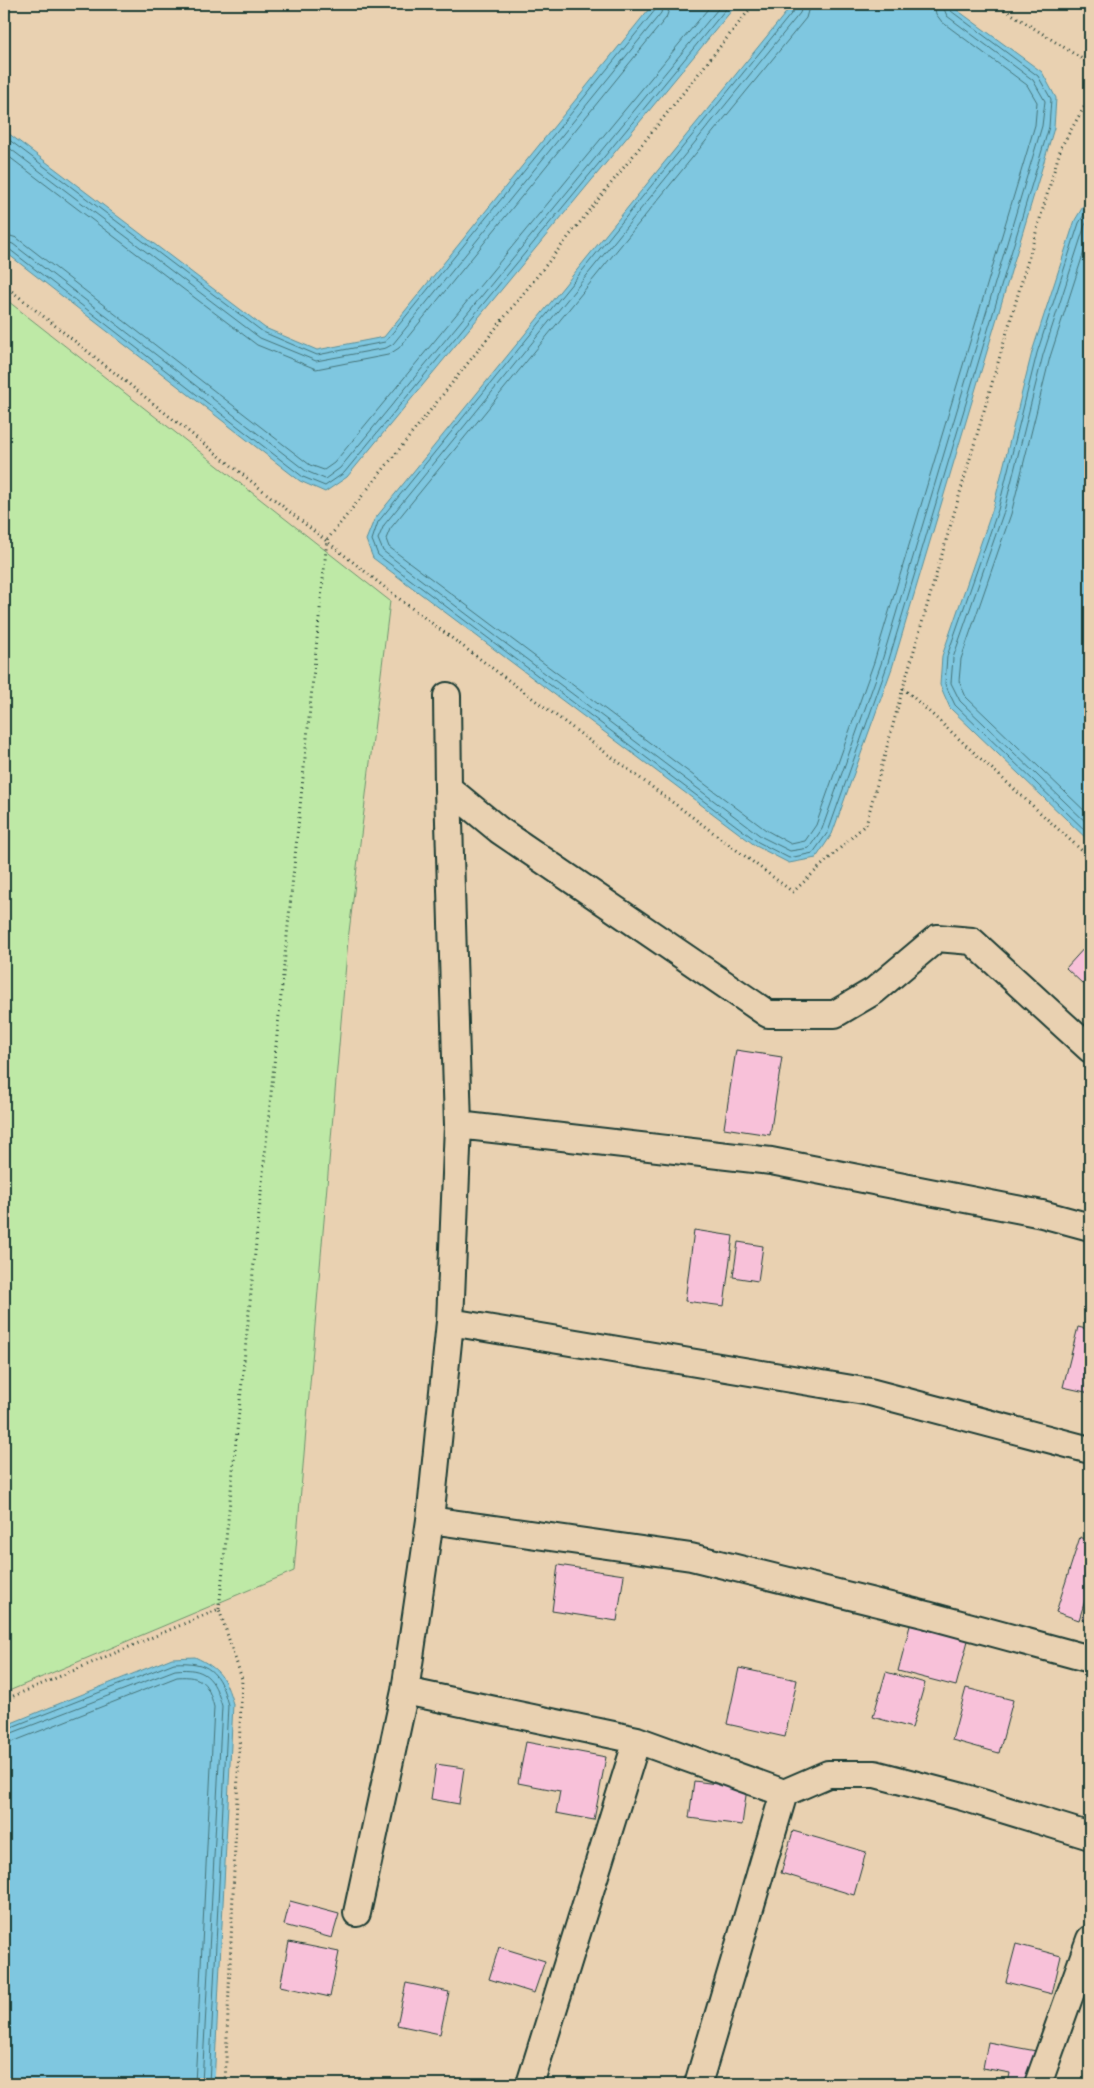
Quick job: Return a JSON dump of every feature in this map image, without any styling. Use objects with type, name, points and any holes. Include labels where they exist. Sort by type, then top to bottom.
[{"type":"street","points":[[357,1913],[405,1692],[430,1520],[450,1322],[458,1125],[447,696]]},
{"type":"street","points":[[448,788],[499,830],[768,1014],[835,1014],[874,991],[937,938],[972,941],[1090,1049]]},
{"type":"street","points":[[458,1125],[771,1161],[1042,1214],[1090,1227]]},
{"type":"street","points":[[450,1322],[870,1392],[1090,1450]]},
{"type":"street","points":[[430,1520],[691,1557],[927,1615],[1090,1659]]},
{"type":"street","points":[[405,1692],[637,1740],[784,1793],[828,1774],[875,1774],[963,1797],[1090,1836]]},
{"type":"street","points":[[530,2084],[637,1740]]},
{"type":"street","points":[[698,2084],[784,1793]]},
{"type":"street","points":[[1038,2084],[1090,1939]]},
{"type":"path","points":[[225,2084],[242,1679],[219,1610],[327,540],[754,4]]},
{"type":"path","points":[[996,4],[1090,64]]},
{"type":"path","points":[[4,285],[402,601],[793,892],[866,824],[903,688],[1061,147],[1090,98]]},
{"type":"path","points":[[903,688],[1090,858]]},
{"type":"path","points":[[4,1700],[219,1610]]},
{"type":"green space","points":[[4,298],[390,601],[348,940],[294,1571],[4,1693]]},
{"type":"water","points":[[653,4],[737,4],[347,477],[325,492],[300,481],[4,251],[4,130],[265,328],[317,350],[384,337]]},
{"type":"water","points":[[793,4],[953,4],[953,7],[1042,72],[1056,98],[1054,128],[892,668],[832,834],[816,858],[789,863],[756,846],[373,558],[366,540],[374,520]]},
{"type":"water","points":[[1090,195],[1090,842],[950,708],[940,685],[942,656],[993,508],[1032,352],[1075,220]]},
{"type":"water","points":[[195,1657],[216,1670],[224,1680],[233,1704],[214,2084],[4,2084],[4,1726],[172,1658]]},
{"type":"building","points":[[1086,946],[1090,949],[1090,976],[1083,984],[1066,968]]},
{"type":"building","points":[[736,1050],[782,1057],[770,1135],[724,1128]]},
{"type":"building","points":[[694,1230],[733,1236],[724,1306],[685,1301]]},
{"type":"building","points":[[738,1242],[763,1246],[758,1281],[733,1277]]},
{"type":"building","points":[[1078,1327],[1090,1330],[1090,1393],[1063,1387]]},
{"type":"building","points":[[1080,1537],[1090,1541],[1090,1584],[1079,1620],[1056,1612]]},
{"type":"building","points":[[558,1565],[624,1575],[617,1621],[552,1611]]},
{"type":"building","points":[[1090,1598],[1090,1622],[1082,1619]]},
{"type":"building","points":[[912,1618],[970,1633],[956,1686],[898,1671]]},
{"type":"building","points":[[739,1668],[797,1680],[785,1737],[727,1724]]},
{"type":"building","points":[[886,1672],[925,1683],[912,1728],[873,1717]]},
{"type":"building","points":[[966,1688],[1013,1700],[999,1753],[952,1740]]},
{"type":"building","points":[[526,1742],[606,1757],[594,1820],[556,1813],[560,1791],[518,1783]]},
{"type":"building","points":[[436,1764],[464,1768],[459,1804],[431,1799]]},
{"type":"building","points":[[694,1781],[747,1788],[742,1825],[689,1818]]},
{"type":"building","points":[[793,1831],[866,1852],[854,1895],[781,1873]]},
{"type":"building","points":[[290,1901],[339,1914],[332,1938],[284,1925]]},
{"type":"building","points":[[289,1942],[339,1952],[330,1997],[280,1986]]},
{"type":"building","points":[[1016,1944],[1061,1956],[1052,1994],[1006,1982]]},
{"type":"building","points":[[499,1947],[545,1961],[534,1993],[489,1979]]},
{"type":"building","points":[[406,1983],[449,1992],[440,2034],[397,2025]]},
{"type":"building","points":[[988,2042],[1036,2051],[1029,2084],[1008,2084],[1010,2073],[983,2068]]}]
